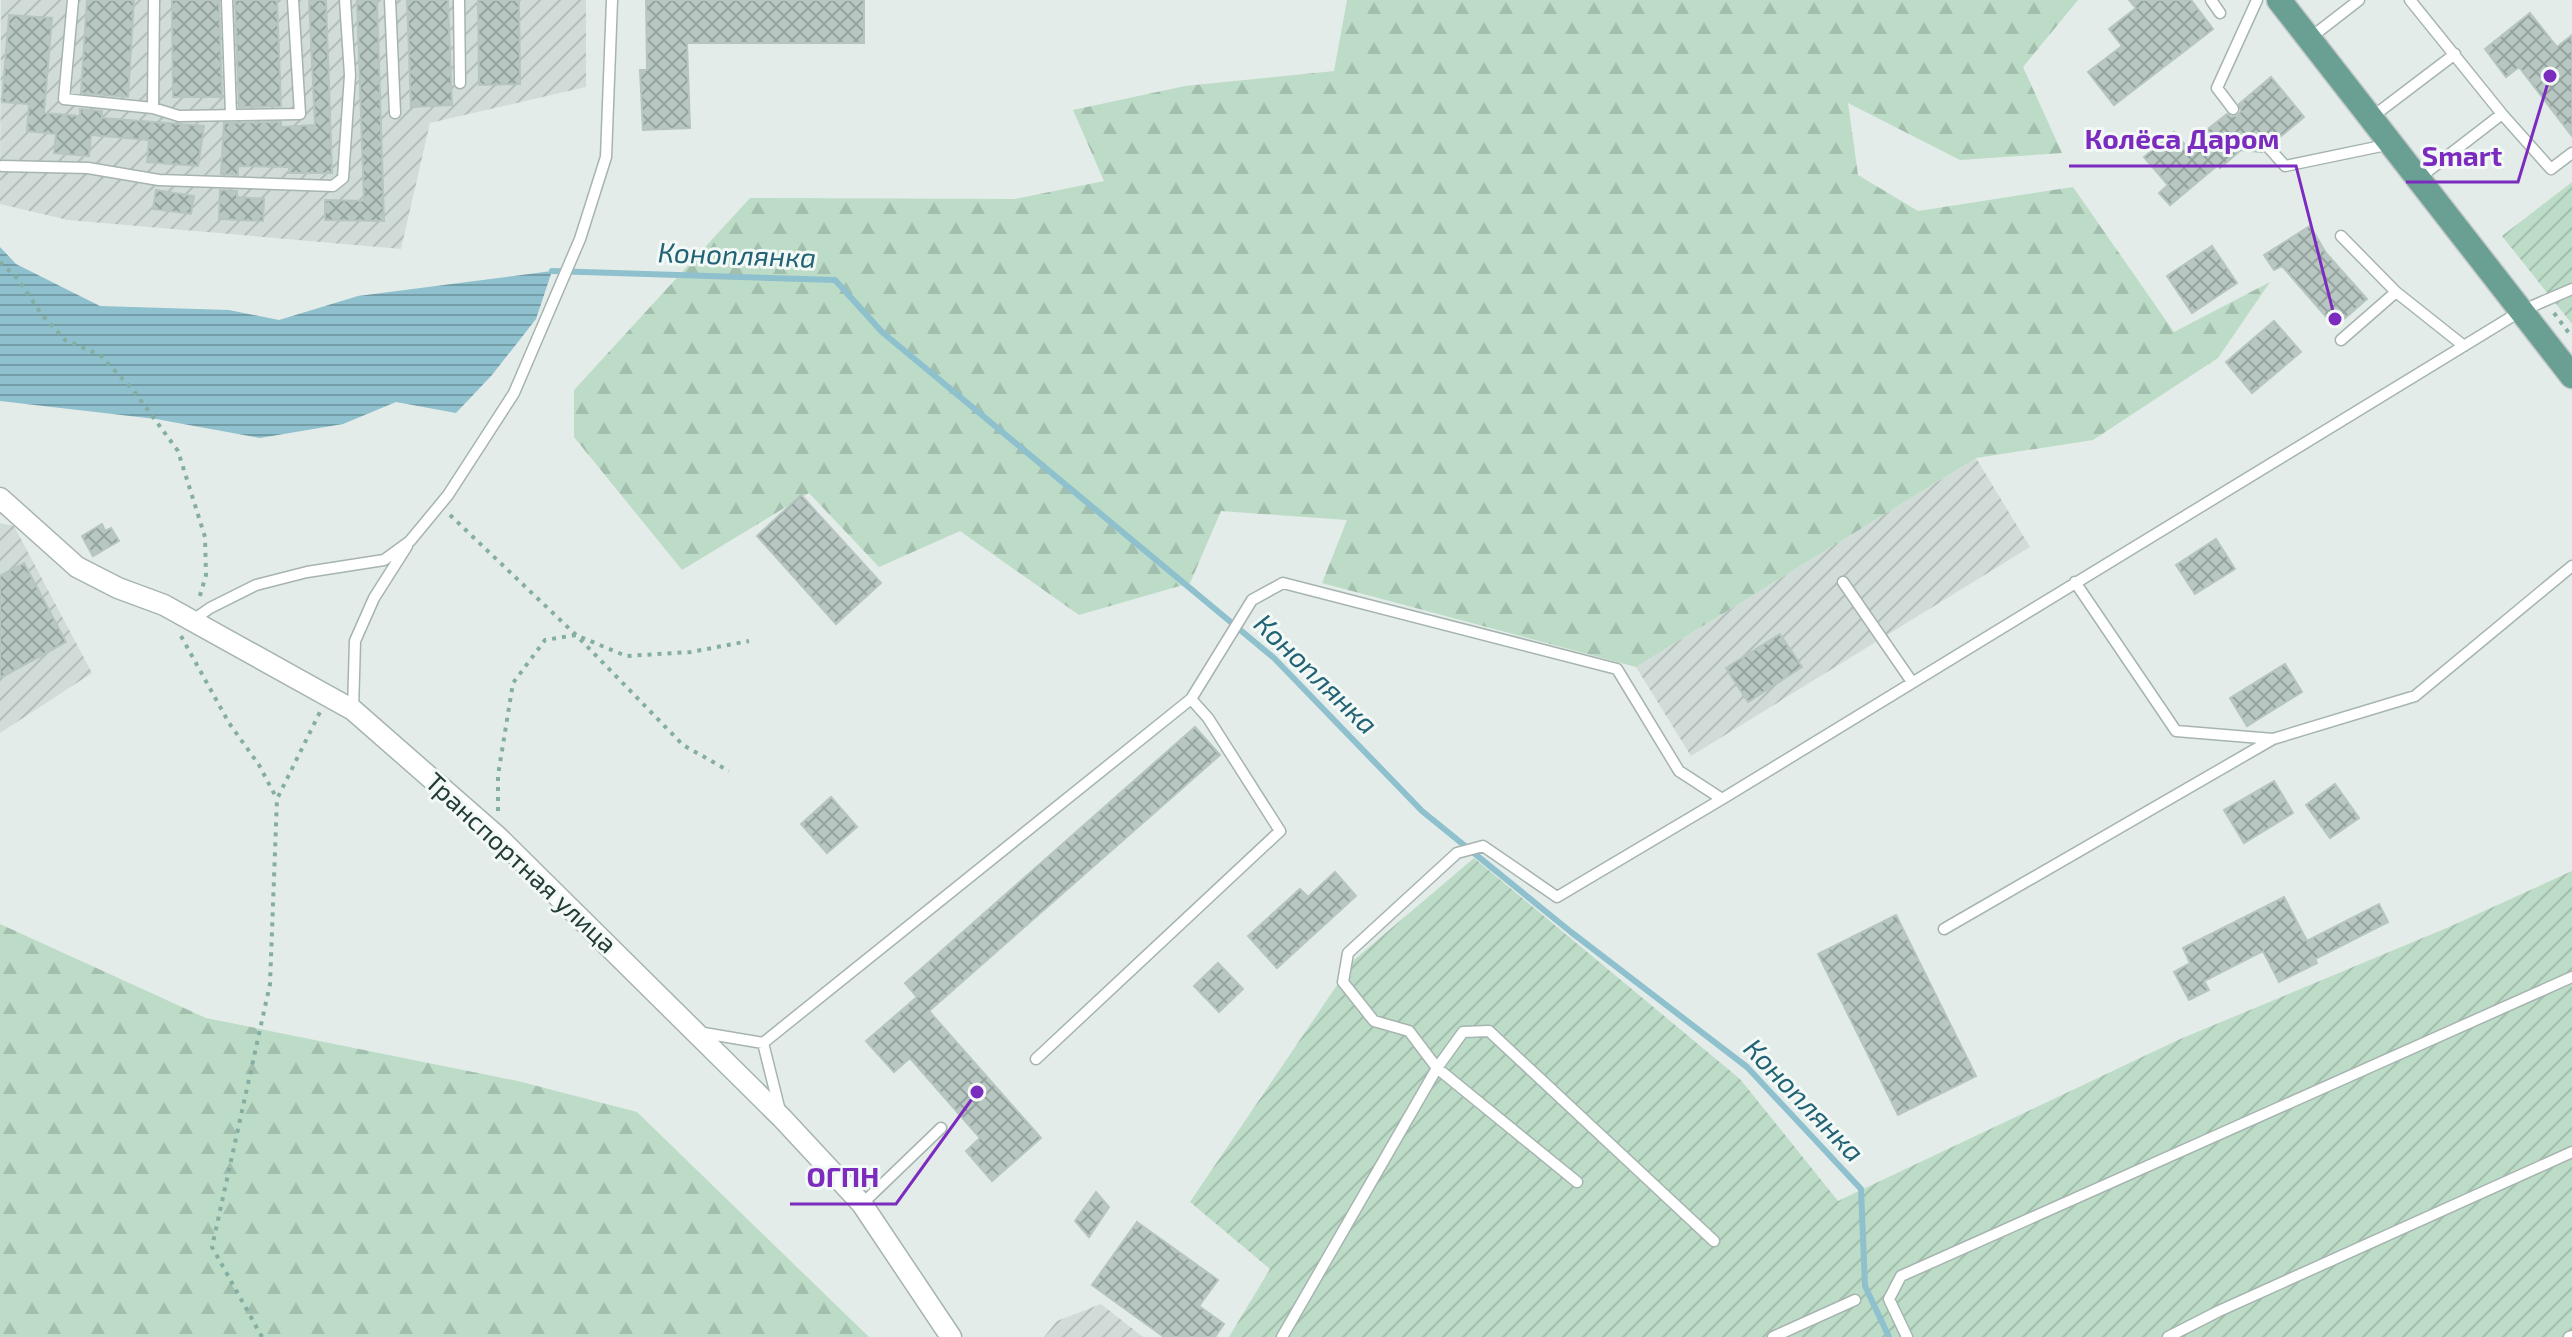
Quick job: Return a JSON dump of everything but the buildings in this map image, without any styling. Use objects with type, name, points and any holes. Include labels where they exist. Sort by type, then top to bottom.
[{"type":"main road","points":[[2279,0],[2572,376]]},
{"type":"street","name":"Транспортная улица","points":[[0,498],[77,567],[193,620],[353,710],[498,837],[696,1031],[862,1204],[951,1337]]},
{"type":"lane","points":[[73,0],[64,99],[153,108],[179,116],[300,114],[293,0]]},
{"type":"lane","points":[[153,108],[154,0]]},
{"type":"lane","points":[[227,0],[231,114]]},
{"type":"lane","points":[[2,166],[88,168],[159,180],[333,186],[343,178],[350,75],[345,0]]},
{"type":"lane","points":[[390,0],[395,113]]},
{"type":"lane","points":[[459,0],[460,83]]},
{"type":"lane","points":[[353,710],[355,641],[374,598],[410,541],[440,505],[514,393],[580,239],[606,157],[612,0]]},
{"type":"lane","points":[[2211,0],[2220,13]]},
{"type":"lane","points":[[2233,109],[2217,88],[2257,0]]},
{"type":"lane","points":[[2310,39],[2359,0]]},
{"type":"lane","points":[[2410,0],[2551,169],[2572,153]]},
{"type":"lane","points":[[2372,117],[2455,54]]},
{"type":"lane","points":[[2419,178],[2502,114]]},
{"type":"lane","points":[[2268,147],[2285,166],[2393,143]]},
{"type":"lane","points":[[2341,236],[2396,292],[2464,346]]},
{"type":"lane","points":[[1577,1182],[1437,1068],[1409,1031],[1374,1021],[1343,982],[1348,953],[1457,853],[1483,846],[1557,897],[2521,311],[2572,289]]},
{"type":"lane","points":[[2341,340],[2396,292]]},
{"type":"lane","points":[[193,620],[256,585],[307,572],[384,560],[410,541]]},
{"type":"lane","points":[[1944,929],[2273,739],[2415,696],[2572,566]]},
{"type":"lane","points":[[1843,582],[1912,682]]},
{"type":"lane","points":[[2075,582],[2176,731],[2273,739]]},
{"type":"lane","points":[[696,1031],[763,1043],[1191,699],[1252,600],[1283,583],[1617,669],[1679,771],[1722,799]]},
{"type":"lane","points":[[1036,1059],[1280,831],[1208,718],[1191,699]]},
{"type":"lane","points":[[1907,1337],[1889,1299],[1901,1276],[2572,977]]},
{"type":"lane","points":[[1282,1337],[1437,1068],[1463,1032],[1489,1031],[1714,1241]]},
{"type":"lane","points":[[763,1043],[782,1118]]},
{"type":"lane","points":[[862,1204],[941,1128]]},
{"type":"lane","points":[[2168,1337],[2219,1311],[2572,1152]]},
{"type":"lane","points":[[1773,1337],[1855,1300]]},
{"type":"path","points":[[0,262],[18,279],[42,315],[65,340],[100,355],[134,391],[178,451],[205,537],[206,575],[193,620]]},
{"type":"path","points":[[440,505],[576,635],[683,745],[729,771]]},
{"type":"path","points":[[164,605],[229,723],[259,765],[277,799]]},
{"type":"path","points":[[498,837],[498,775],[513,683],[545,640],[576,635],[626,656],[691,652],[749,641]]},
{"type":"path","points":[[262,1337],[212,1247],[270,984],[277,799],[328,696]]},
{"type":"shaded area","points":[[1,0],[586,0],[586,87],[430,123],[401,249],[68,220],[0,204]]},
{"type":"shaded area","points":[[1976,458],[2030,547],[1691,756],[1636,667]]},
{"type":"shaded area","points":[[0,523],[14,526],[92,673],[0,733]]},
{"type":"shaded area","points":[[1101,1304],[1143,1337],[1044,1337],[1057,1321]]},
{"type":"green space","points":[[1347,0],[2078,0],[2023,67],[2062,153],[1960,160],[1848,103],[1858,175],[1918,211],[2073,187],[2174,332],[2270,282],[2218,358],[2093,440],[1976,458],[1636,667],[1322,583],[1347,520],[1221,511],[1190,583],[1079,615],[960,531],[879,567],[809,493],[682,570],[574,437],[574,390],[750,198],[1015,199],[1104,181],[1073,110],[1185,86],[1334,71]]},
{"type":"green space","points":[[2572,182],[2572,324],[2502,236]]},
{"type":"green space","points":[[1474,858],[1740,1079],[1838,1201],[2178,1040],[2449,927],[2572,871],[2572,1337],[1229,1337],[1270,1269],[1190,1202],[1354,960]]},
{"type":"green space","points":[[0,924],[206,1018],[518,1081],[637,1112],[869,1337],[0,1337]]},
{"type":"water","points":[[0,247],[16,264],[100,306],[229,310],[279,320],[358,296],[552,271],[536,319],[492,375],[456,413],[396,402],[343,424],[260,438],[156,419],[0,401]]},
{"type":"waterway","name":"Коноплянка","points":[[552,271],[835,280],[882,332],[1274,658],[1422,811],[1571,932],[1747,1067],[1861,1189],[1865,1286],[1889,1337]]},
{"type":"place","name":"Smart","points":[[2550,76]]},
{"type":"place","name":"Колёса Даром","points":[[2335,319]]},
{"type":"place","name":"ОГПН","points":[[977,1092]]}]
